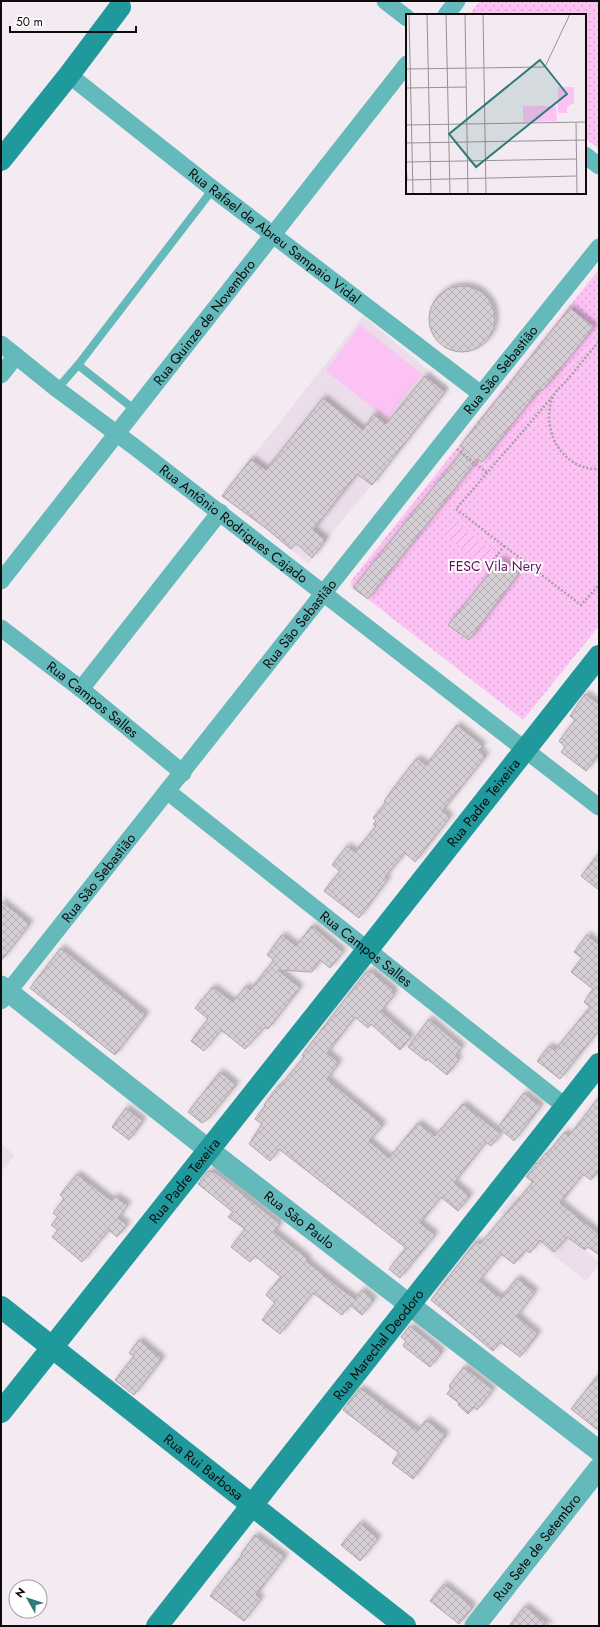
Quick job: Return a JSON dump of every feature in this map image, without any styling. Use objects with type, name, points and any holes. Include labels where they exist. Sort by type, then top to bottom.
[{"type":"main road","points":[[1,160],[69,75],[121,3]]},
{"type":"main road","name":"Rua Padre Teixeira","points":[[368,949],[599,656]]},
{"type":"main road","name":"Rua Padre Texeira","points":[[1,1412],[368,949]]},
{"type":"main road","name":"Rua Marechal Deodoro","points":[[157,1626],[599,1064]]},
{"type":"main road","name":"Rua Rui Barbosa","points":[[1,1307],[405,1626]]},
{"type":"street","points":[[386,1],[406,17]]},
{"type":"street","points":[[447,14],[457,1]]},
{"type":"street","name":"Rua Quinze de Novembro","points":[[1,581],[406,65]]},
{"type":"street","name":"Rua Rafael de Abreu Sampaio Vidal","points":[[69,75],[213,189],[481,394]]},
{"type":"street","points":[[586,156],[599,166]]},
{"type":"street","name":"Rua São Sebastião","points":[[4,993],[182,773],[481,394],[599,248]]},
{"type":"street","name":"Rua Antônio Rodrigues Cajado","points":[[1,344],[57,389],[220,512],[599,807]]},
{"type":"street","points":[[1,375],[16,356]]},
{"type":"street","points":[[81,689],[220,512]]},
{"type":"street","name":"Rua Campos Salles","points":[[1,628],[81,689],[182,773]]},
{"type":"street","name":"Rua Campos Salles","points":[[167,791],[566,1107]]},
{"type":"street","name":"Rua São Paulo","points":[[4,993],[599,1452]]},
{"type":"street","name":"Rua Sete de Setembro","points":[[475,1626],[599,1468]]},
{"type":"lane","points":[[57,389],[78,365],[213,189]]},
{"type":"lane","points":[[78,365],[136,410]]},
{"type":"path","points":[[599,342],[456,509],[581,605],[599,585]]},
{"type":"path","points":[[554,395],[548,416],[552,435],[560,451],[576,465],[599,469]]},
{"type":"path","points":[[445,440],[487,473]]},
{"type":"path","points":[[491,563],[504,546]]},
{"type":"shaded area","points":[[363,316],[449,387],[393,459],[326,540],[309,564],[222,496]]},
{"type":"shaded area","points":[[1,1144],[15,1155],[1,1172]]},
{"type":"shaded area","points":[[513,1194],[599,1262],[586,1281],[499,1212]]},
{"type":"green space","points":[[480,1],[599,1],[599,149],[586,139],[586,14],[470,14]]},
{"type":"green space","name":"FESC Vila Nery","points":[[599,269],[599,626],[523,720],[351,586],[351,581]]},
{"type":"green space","points":[[360,325],[422,374],[387,419],[326,371]]},
{"type":"green space","points":[[454,521],[494,552],[483,565],[443,534]]},
{"type":"building","points":[[462,286],[474,289],[485,296],[492,307],[495,319],[492,331],[485,342],[474,349],[462,352],[450,349],[439,342],[432,331],[429,319],[432,307],[439,296],[450,289]]},
{"type":"building","points":[[570,308],[594,327],[542,391],[539,390],[482,462],[478,459],[368,599],[353,588],[464,449],[460,446]]},
{"type":"building","points":[[425,376],[445,392],[372,485],[357,474],[313,530],[326,540],[312,558],[296,543],[291,549],[266,528],[222,496],[251,459],[266,470],[323,398],[363,430],[374,414],[386,424]]},
{"type":"building","points":[[501,559],[519,573],[469,640],[448,625]]},
{"type":"building","points":[[585,694],[599,704],[599,754],[586,771],[561,752],[565,747],[559,741],[575,720],[570,716]]},
{"type":"building","points":[[457,725],[483,746],[479,750],[486,756],[442,811],[450,817],[415,862],[405,853],[385,877],[388,879],[359,918],[324,891],[340,871],[332,865],[347,846],[355,852],[376,826],[373,824],[376,821],[373,818],[386,802],[384,801],[417,758],[426,765]]},
{"type":"building","points":[[599,853],[599,890],[581,876]]},
{"type":"building","points":[[1,901],[30,924],[1,961]]},
{"type":"building","points":[[312,926],[343,952],[330,968],[320,960],[312,972],[278,970],[300,988],[268,1029],[265,1027],[245,1049],[221,1030],[204,1051],[191,1041],[208,1019],[195,1008],[213,987],[233,1002],[246,986],[250,990],[274,960],[267,955],[282,935],[296,946]]},
{"type":"building","points":[[587,935],[599,945],[599,1030],[560,1079],[537,1061],[549,1046],[555,1050],[590,1007],[584,1002],[593,989],[571,972],[582,958],[574,952]]},
{"type":"building","points":[[61,948],[146,1015],[115,1055],[30,988]]},
{"type":"building","points":[[366,972],[372,972],[393,990],[394,995],[381,1011],[411,1037],[400,1050],[371,1024],[368,1028],[355,1017],[327,1053],[339,1063],[327,1079],[383,1125],[369,1141],[389,1158],[418,1123],[435,1136],[463,1104],[501,1134],[491,1146],[486,1142],[454,1183],[470,1196],[458,1211],[441,1197],[420,1223],[435,1235],[400,1278],[389,1269],[406,1248],[279,1149],[270,1161],[249,1144],[262,1124],[255,1119],[265,1106],[264,1105],[279,1085],[280,1086],[304,1057],[302,1055]]},
{"type":"building","points":[[429,1019],[462,1047],[455,1056],[459,1059],[447,1075],[427,1059],[426,1061],[408,1047]]},
{"type":"building","points":[[220,1072],[236,1085],[208,1119],[202,1123],[188,1112]]},
{"type":"building","points":[[524,1093],[541,1106],[514,1141],[498,1127]]},
{"type":"building","points":[[599,1097],[599,1170],[591,1180],[583,1174],[560,1203],[599,1234],[599,1255],[588,1247],[585,1250],[567,1237],[554,1252],[540,1240],[530,1253],[526,1250],[514,1264],[501,1254],[479,1281],[501,1298],[517,1278],[535,1292],[517,1316],[538,1334],[520,1357],[500,1342],[493,1351],[431,1300],[476,1241],[480,1244],[533,1182],[526,1177],[537,1163],[546,1153],[547,1154],[565,1132],[569,1136]]},
{"type":"building","points":[[126,1108],[143,1121],[129,1140],[112,1127]]},
{"type":"building","points":[[212,1171],[280,1224],[274,1232],[308,1259],[306,1261],[341,1289],[355,1299],[362,1290],[374,1300],[362,1315],[350,1305],[342,1315],[313,1293],[280,1334],[262,1320],[275,1303],[266,1295],[281,1277],[255,1256],[250,1262],[231,1247],[245,1229],[228,1217],[233,1212],[198,1184],[207,1172]]},
{"type":"building","points":[[77,1174],[112,1201],[115,1196],[128,1205],[118,1218],[127,1225],[117,1237],[109,1230],[82,1262],[52,1237],[58,1230],[51,1225],[58,1217],[53,1213],[64,1199],[60,1195]]},
{"type":"building","points":[[410,1326],[442,1352],[430,1367],[403,1346],[406,1341],[401,1337]]},
{"type":"building","points":[[139,1340],[162,1359],[134,1395],[115,1380],[134,1356],[129,1353]]},
{"type":"building","points":[[464,1367],[493,1390],[477,1410],[474,1407],[468,1414],[458,1405],[459,1403],[447,1394],[451,1388],[449,1386]]},
{"type":"building","points":[[599,1374],[599,1431],[571,1409]]},
{"type":"building","points":[[360,1388],[418,1431],[426,1420],[446,1435],[413,1479],[392,1463],[399,1453],[343,1410]]},
{"type":"building","points":[[360,1523],[378,1539],[360,1561],[341,1545]]},
{"type":"building","points":[[255,1535],[285,1557],[256,1595],[261,1599],[244,1621],[210,1596],[242,1555],[241,1554]]},
{"type":"building","points":[[444,1584],[473,1607],[459,1624],[430,1601]]},
{"type":"building","points":[[525,1606],[550,1626],[509,1626]]}]
